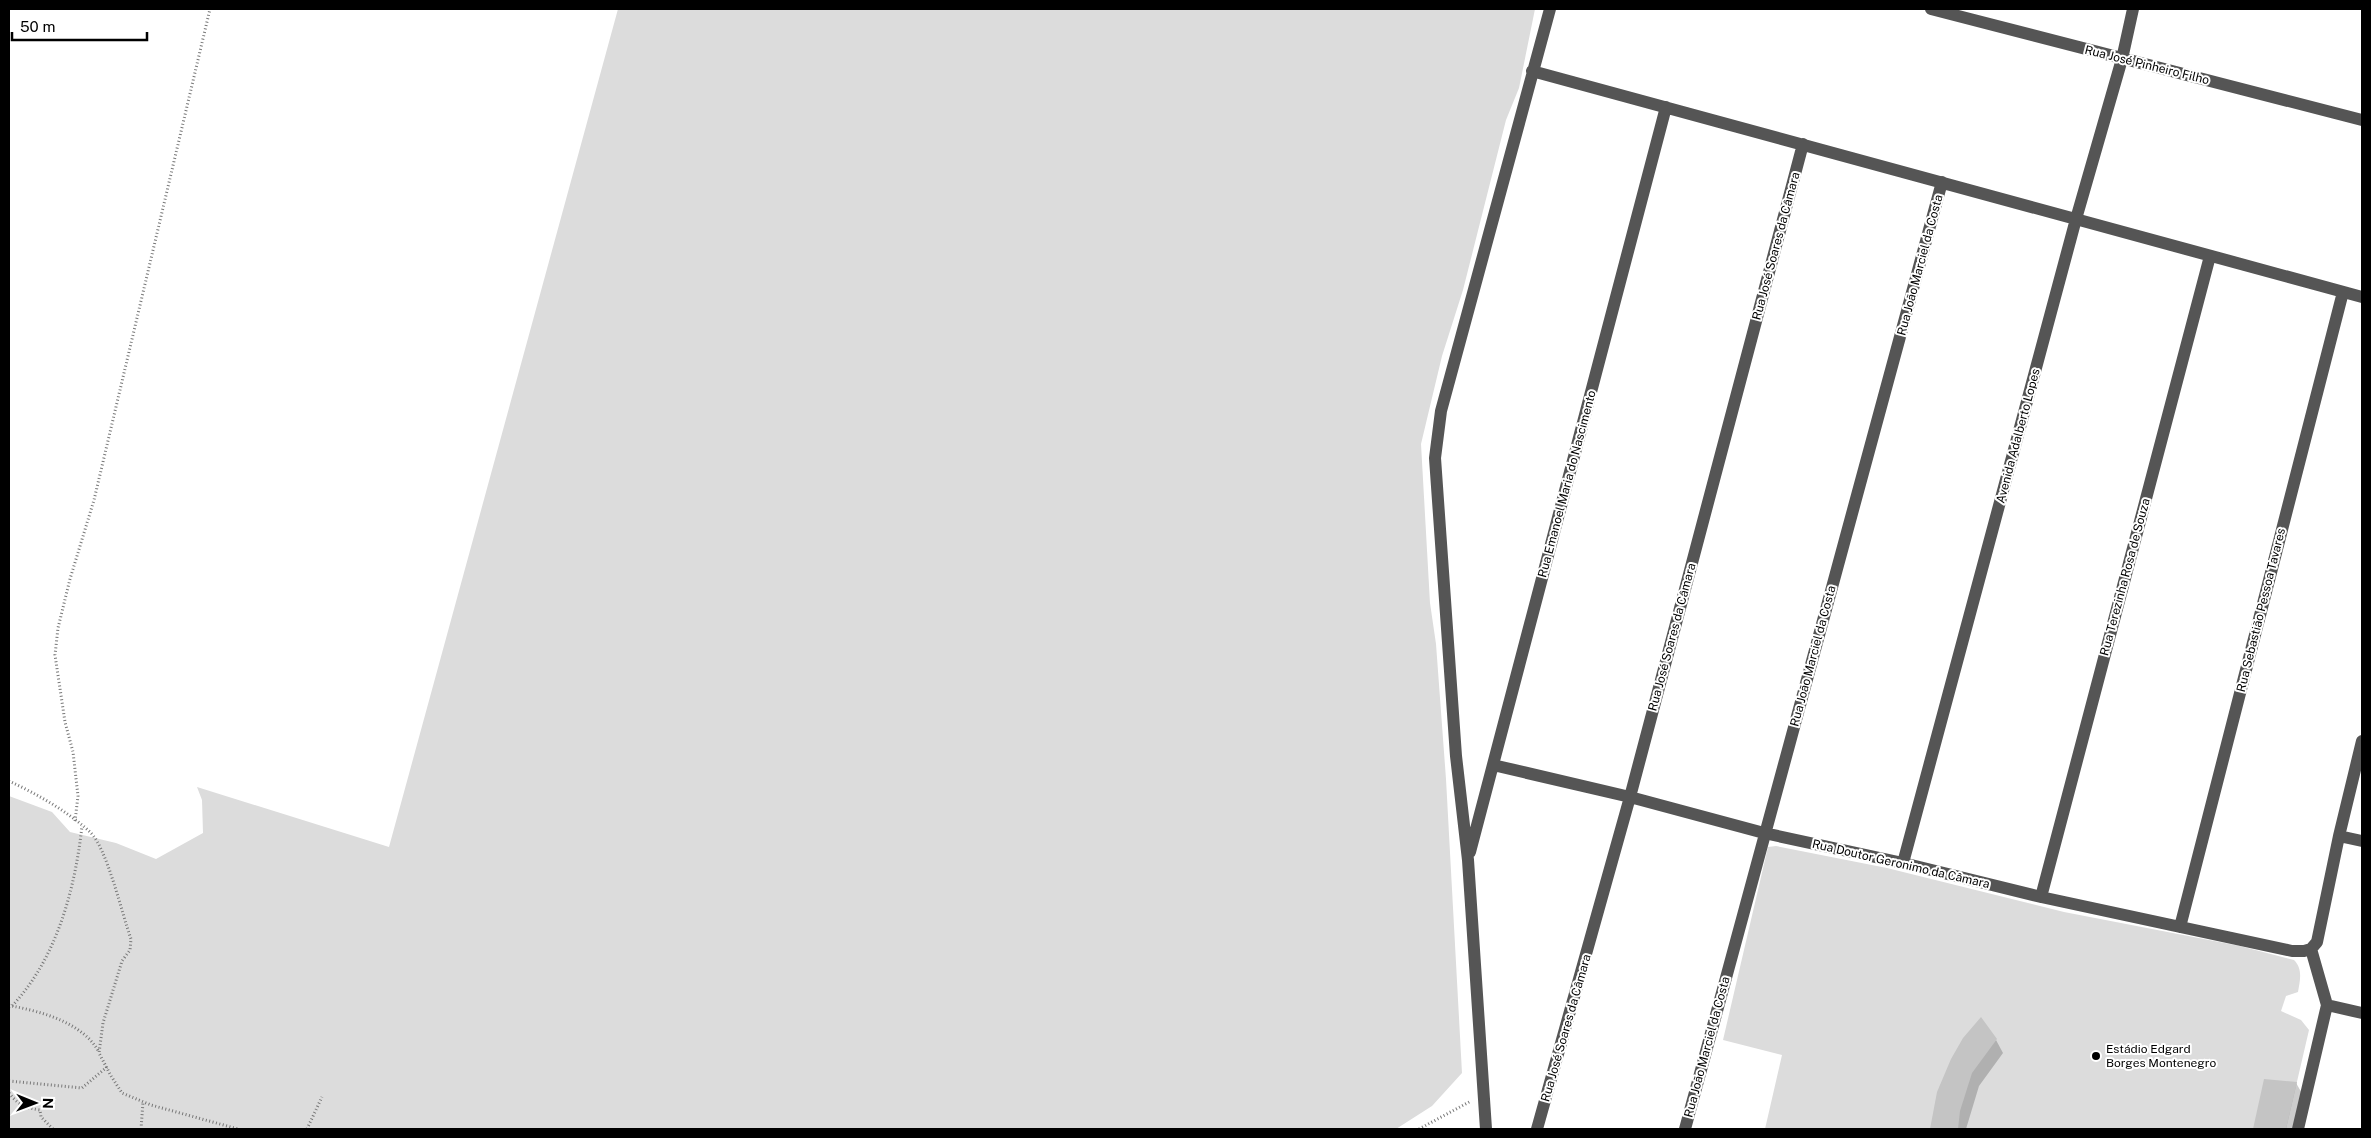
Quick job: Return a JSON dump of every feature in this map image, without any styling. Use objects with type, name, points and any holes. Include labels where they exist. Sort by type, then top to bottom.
[{"type":"street","points":[[1486,1129],[1468,860],[1456,756],[1435,458],[1441,411],[1550,9]]},
{"type":"street","name":"Rua José Pinheiro Filho","points":[[1931,9],[2362,120]]},
{"type":"street","name":"Avenida Adalberto Lopes","points":[[1903,863],[2076,219],[2122,59],[2133,9]]},
{"type":"street","points":[[1532,71],[2362,296]]},
{"type":"street","name":"Rua Emanoel Maria do Nascimento","points":[[1468,860],[1666,107]]},
{"type":"street","name":"Rua José Soares da Câmara","points":[[1537,1129],[1630,798],[1803,144]]},
{"type":"street","name":"Rua João Marciel da Costa","points":[[1685,1129],[1942,182]]},
{"type":"street","name":"Rua Terezinha Rosa de Souza","points":[[2040,897],[2210,256]]},
{"type":"street","name":"Rua Sebastião Pessoa Tavares","points":[[2180,927],[2342,292]]},
{"type":"street","points":[[2298,1129],[2326,1005],[2311,949],[2317,942],[2339,836],[2362,741]]},
{"type":"street","name":"Rua Doutor Geronimo da Câmara","points":[[1493,766],[1630,798],[1764,833],[1903,863],[2040,897],[2292,950],[2304,951],[2311,949]]},
{"type":"street","points":[[2339,836],[2362,841]]},
{"type":"street","points":[[2326,1005],[2362,1012]]},
{"type":"path","points":[[75,821],[78,796],[73,752],[55,655],[58,628],[78,550],[94,500],[210,9]]},
{"type":"path","points":[[9,781],[32,792],[91,832],[105,857],[131,939],[130,950],[122,961],[108,1000],[102,1023],[99,1053]]},
{"type":"path","points":[[82,826],[78,860],[61,922],[38,972],[10,1006],[38,1011],[85,1033],[93,1041],[122,1093],[143,1102],[238,1129]]},
{"type":"path","points":[[9,1081],[82,1088],[107,1067]]},
{"type":"path","points":[[9,1094],[16,1102],[28,1108],[40,1110],[42,1117],[53,1129]]},
{"type":"path","points":[[1419,1129],[1483,1094]]},
{"type":"path","points":[[307,1129],[322,1097]]},
{"type":"path","points":[[141,1129],[143,1102]]},
{"type":"shaded area","points":[[618,9],[1535,9],[1519,88],[1506,120],[1463,290],[1442,356],[1421,444],[1430,603],[1436,644],[1446,779],[1462,1073],[1432,1106],[1396,1129],[9,1129],[9,796],[52,812],[70,832],[116,843],[156,859],[203,833],[202,800],[197,787],[389,847]]},
{"type":"shaded area","points":[[1776,846],[1887,868],[2064,912],[2240,946],[2294,960],[2300,971],[2298,992],[2286,996],[2281,1011],[2301,1020],[2309,1030],[2286,1129],[1765,1129],[1782,1055],[1723,1040],[1768,847]]},
{"type":"building","points":[[1981,1017],[1997,1039],[1972,1073],[1960,1111],[1958,1129],[1930,1129],[1937,1092],[1951,1059],[1963,1038]]},
{"type":"building","points":[[2264,1079],[2297,1082],[2286,1129],[2253,1129]]},
{"type":"place","name":"Estádio Edgard Borges Montenegro","points":[[2096,1056]]}]
